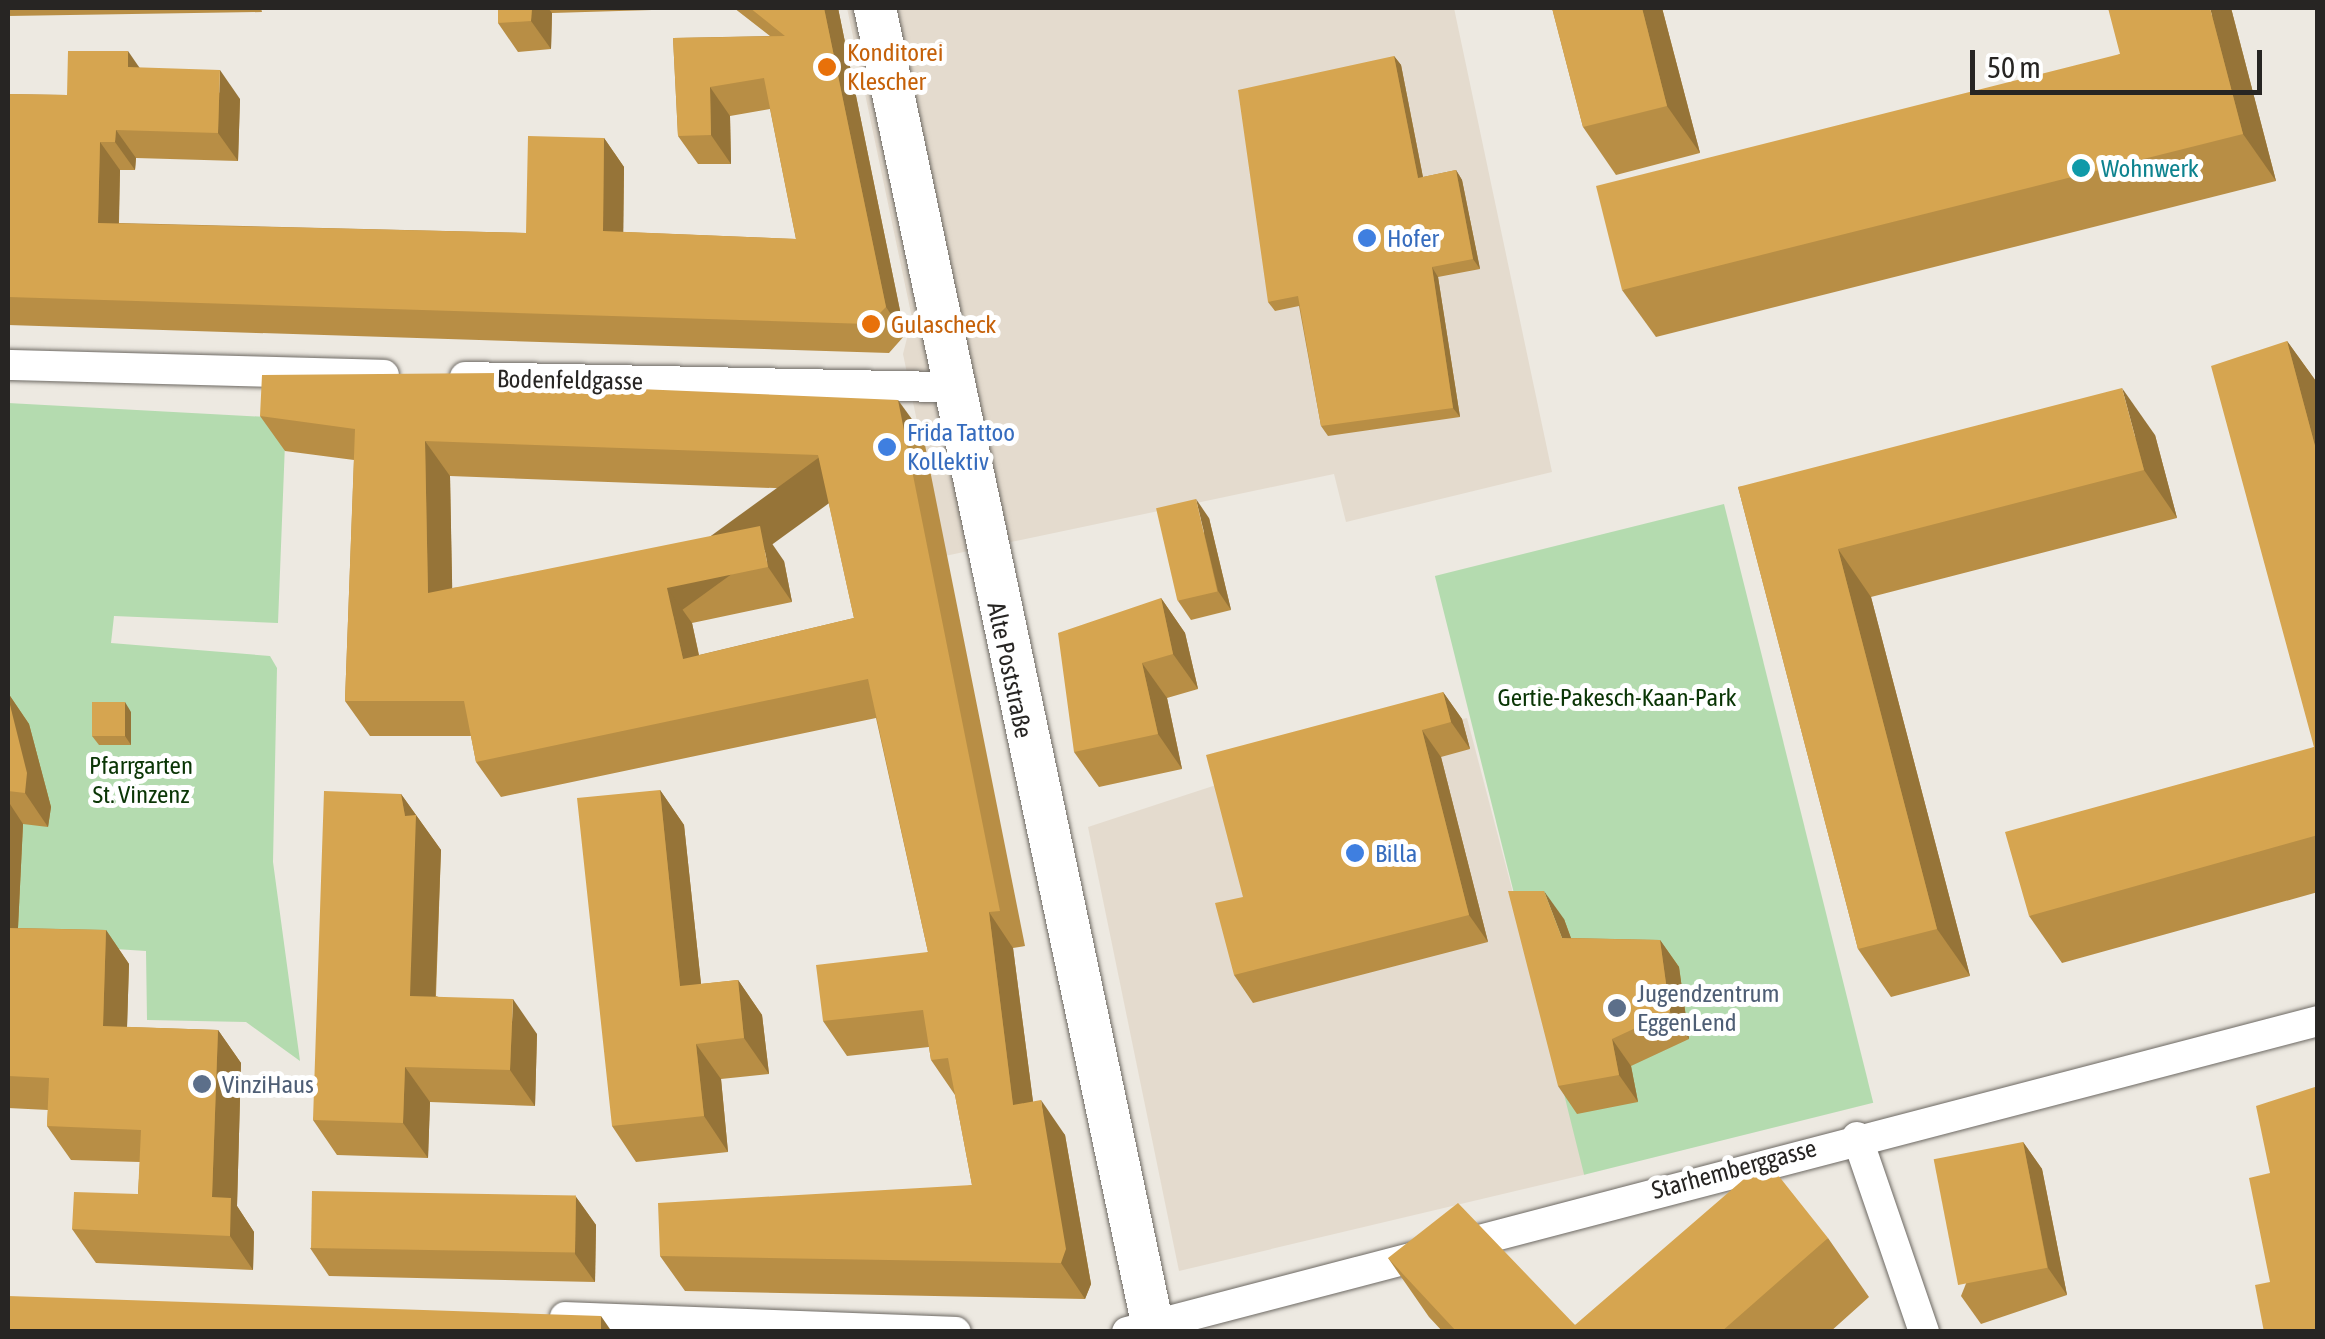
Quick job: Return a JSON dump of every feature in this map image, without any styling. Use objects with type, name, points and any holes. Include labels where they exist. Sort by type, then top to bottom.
[{"type":"main road","name":"Alte Poststraße","points":[[875,8],[1144,1329]]},
{"type":"street","name":"Bodenfeldgasse","points":[[8,365],[952,386]]},
{"type":"street","name":"Starhemberggasse","points":[[1144,1329],[1857,1137],[2318,1021]]},
{"type":"street","points":[[1857,1137],[1924,1332]]},
{"type":"street","points":[[524,1316],[956,1332]]},
{"type":"shaded area","points":[[847,8],[1454,8],[1552,472],[1346,522],[1334,474],[945,556],[903,354],[912,318]]},
{"type":"shaded area","points":[[1467,718],[1587,1174],[1179,1271],[1088,827],[1271,767]]},
{"type":"green space","name":"Pfarrgarten St. Vinzenz","points":[[8,403],[286,418],[278,623],[114,616],[111,643],[270,656],[277,668],[273,862],[300,1061],[246,1022],[147,1020],[146,951],[8,942]]},
{"type":"green space","name":"Gertie-Pakesch-Kaan-Park","points":[[1724,504],[1873,1103],[1584,1175],[1435,576]]},
{"type":"building","points":[[498,8],[532,8],[531,21],[498,23]]},
{"type":"building","points":[[750,8],[824,8],[886,307],[869,324],[8,297],[8,94],[67,95],[68,51],[128,51],[128,67],[220,70],[218,133],[116,130],[115,142],[100,142],[98,223],[526,233],[528,136],[604,138],[603,231],[796,239],[764,78],[710,87],[711,135],[678,136],[673,38],[785,36]]},
{"type":"building","points":[[1552,8],[1642,8],[1667,106],[1583,127]]},
{"type":"building","points":[[2108,8],[2210,8],[2243,134],[1622,290],[1596,186],[2120,54]]},
{"type":"building","name":"Hofer","points":[[1394,56],[1418,178],[1456,170],[1473,259],[1432,267],[1453,408],[1321,426],[1298,296],[1268,302],[1238,90]]},
{"type":"building","points":[[2287,341],[2318,457],[2318,835],[2029,916],[2005,832],[2314,747],[2211,366]]},
{"type":"building","points":[[499,373],[499,383],[898,400],[1000,911],[989,912],[1013,1105],[1041,1100],[1066,1249],[1061,1263],[660,1256],[658,1203],[972,1185],[948,1058],[931,1060],[923,1010],[823,1021],[816,965],[928,952],[868,679],[476,762],[464,701],[345,701],[355,429],[260,416],[262,375]],"holes":[[[425,441],[818,455],[854,618],[683,659],[667,588],[768,567],[760,526],[428,593]]]},
{"type":"building","points":[[2122,388],[2144,470],[1838,549],[1937,929],[1858,949],[1738,487]]},
{"type":"building","points":[[1196,499],[1217,592],[1177,601],[1156,508]]},
{"type":"building","points":[[1161,598],[1173,654],[1142,663],[1158,734],[1074,752],[1058,633]]},
{"type":"building","name":"Billa","points":[[1443,692],[1451,722],[1422,730],[1469,915],[1234,975],[1215,903],[1243,897],[1206,755]]},
{"type":"building","points":[[8,697],[27,773],[25,793],[8,791]]},
{"type":"building","points":[[92,702],[125,702],[125,736],[92,736]]},
{"type":"building","points":[[660,790],[680,986],[738,980],[744,1038],[696,1044],[704,1116],[612,1126],[577,798]]},
{"type":"building","points":[[324,791],[401,794],[405,816],[416,815],[410,996],[513,999],[510,1070],[405,1067],[403,1123],[313,1120]]},
{"type":"building","name":"Jugendzentrum EggenLend","points":[[1508,891],[1544,891],[1562,938],[1660,940],[1670,1012],[1612,1039],[1619,1075],[1558,1086]]},
{"type":"building","points":[[8,928],[106,930],[103,1026],[218,1030],[212,1197],[231,1198],[230,1236],[72,1229],[74,1192],[138,1194],[141,1130],[47,1126],[49,1078],[8,1076]]},
{"type":"building","points":[[2318,1086],[2318,1332],[2264,1332],[2255,1285],[2270,1282],[2249,1178],[2270,1173],[2256,1106]]},
{"type":"building","points":[[2023,1142],[2047,1268],[1958,1285],[1934,1159]]},
{"type":"building","points":[[1766,1160],[1828,1238],[1721,1332],[1457,1332],[1388,1258],[1458,1203],[1575,1325]]},
{"type":"building","points":[[312,1191],[576,1196],[575,1253],[311,1248]]},
{"type":"building","points":[[8,1296],[601,1316],[601,1332],[8,1332]]},
{"type":"place","name":"Konditorei Klescher","points":[[827,67]]},
{"type":"place","name":"Wohnwerk","points":[[2081,168]]},
{"type":"place","name":"Hofer","points":[[1367,238]]},
{"type":"place","name":"Gulascheck","points":[[871,324]]},
{"type":"place","name":"Frida Tattoo Kollektiv","points":[[887,447]]},
{"type":"place","name":"Billa","points":[[1355,853]]},
{"type":"place","name":"Jugendzentrum EggenLend","points":[[1617,1008]]},
{"type":"place","name":"VinziHaus","points":[[202,1084]]}]
